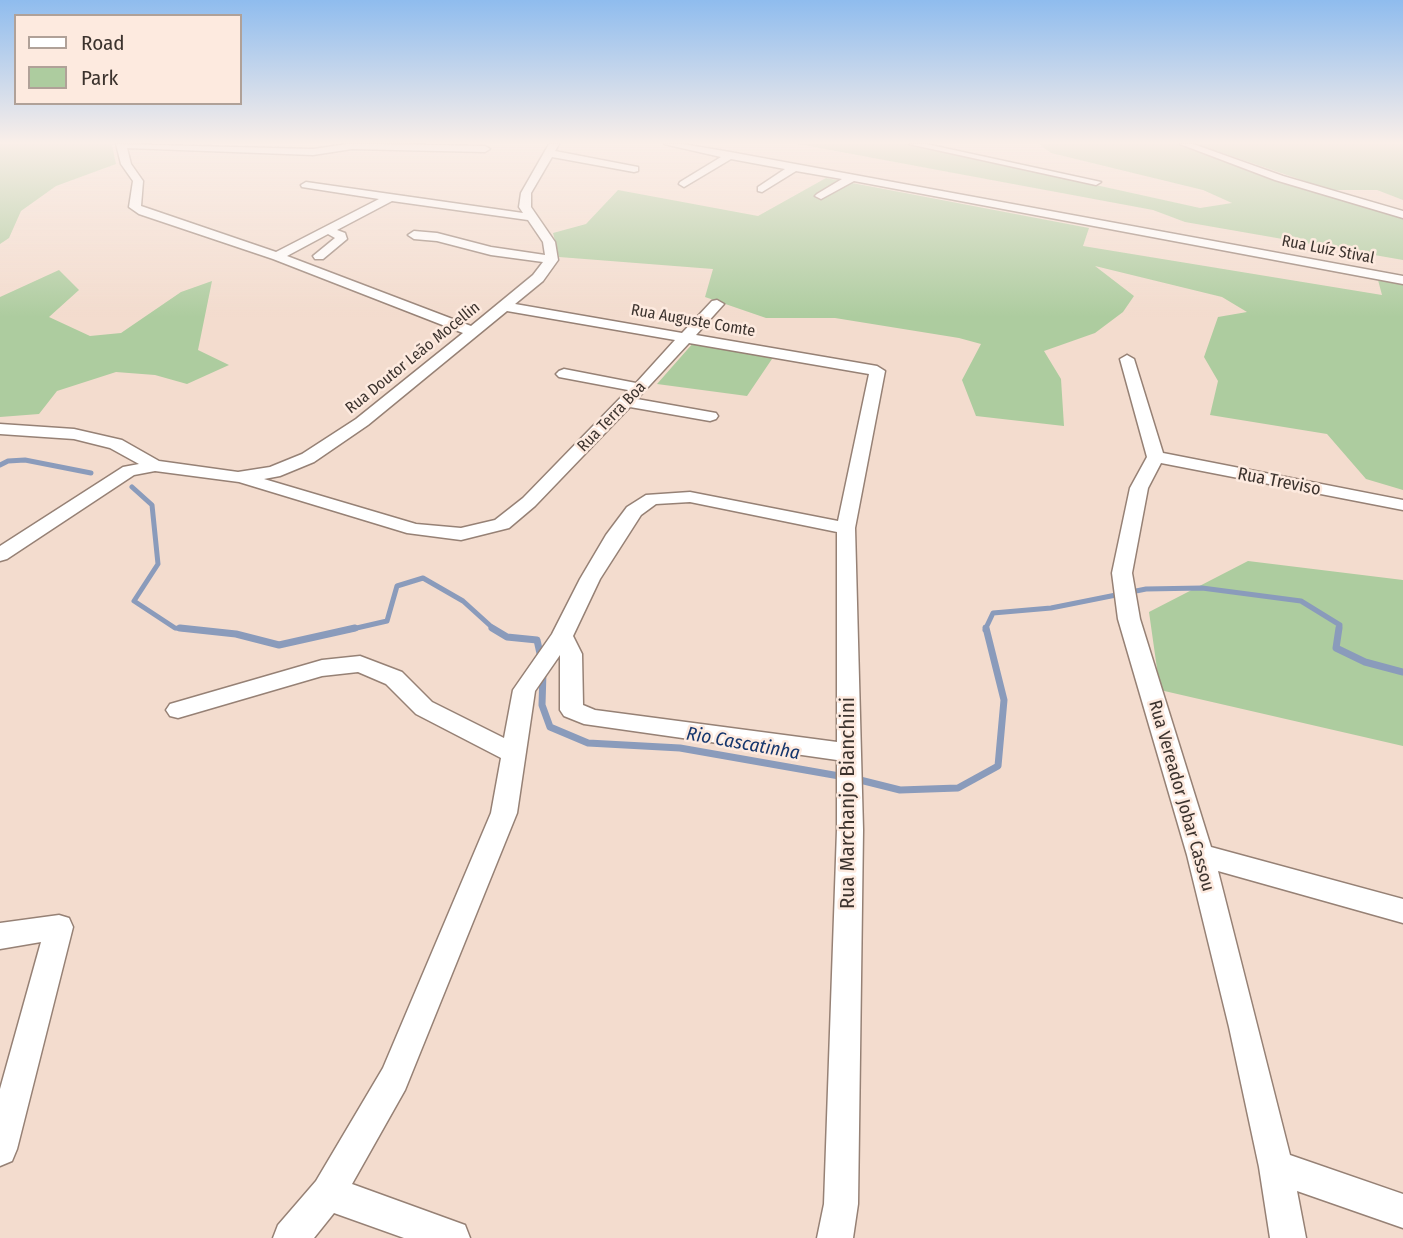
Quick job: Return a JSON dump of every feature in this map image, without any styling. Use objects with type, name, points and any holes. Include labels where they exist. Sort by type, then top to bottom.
[{"type":"street","points":[[136,202],[135,207],[277,256],[474,332]]},
{"type":"street","points":[[277,256],[382,202]]},
{"type":"street","points":[[424,202],[530,217]]},
{"type":"street","points":[[414,235],[428,235],[491,251],[552,260],[549,242],[530,217],[525,202]]},
{"type":"street","name":"Rua Luíz Stival","points":[[997,202],[1403,281]]},
{"type":"street","points":[[1359,202],[1403,215]]},
{"type":"street","points":[[319,256],[341,239],[341,236],[328,230]]},
{"type":"street","name":"Rua Doutor Leão Mocellin","points":[[155,466],[238,477],[274,472],[308,458],[362,422],[474,332],[538,278],[552,260]]},
{"type":"street","name":"Rua Terra Boa","points":[[290,492],[414,528],[461,534],[502,524],[529,502],[717,304]]},
{"type":"street","name":"Rua Auguste Comte","points":[[504,306],[877,371]]},
{"type":"street","points":[[1128,359],[1156,457]]},
{"type":"street","name":"Rua Marchanjo Bianchini","points":[[835,1238],[841,1205],[850,830],[846,528],[877,371]]},
{"type":"street","points":[[564,374],[640,388]]},
{"type":"street","points":[[626,402],[710,416]]},
{"type":"street","points":[[0,429],[74,433],[116,444],[155,466]]},
{"type":"street","name":"Rua Treviso","points":[[1156,457],[1403,505]]},
{"type":"street","name":"Rua Vereador Jobar Cassou","points":[[1156,457],[1139,488],[1122,573],[1129,619],[1200,855],[1276,1167],[1287,1238]]},
{"type":"street","points":[[238,477],[290,492],[289,480],[308,458]]},
{"type":"street","points":[[0,555],[128,471],[155,466]]},
{"type":"street","points":[[291,1238],[328,1193],[394,1079],[504,813],[524,690],[556,643],[616,535],[634,511],[652,499],[690,497],[846,528]]},
{"type":"street","points":[[556,643],[571,654],[572,710],[593,719],[849,761]]},
{"type":"street","points":[[178,710],[322,668],[360,664],[394,678],[424,708],[513,753]]},
{"type":"street","points":[[1200,855],[1403,911]]},
{"type":"street","points":[[0,936],[59,927],[0,1149]]},
{"type":"street","points":[[1276,1167],[1403,1211]]},
{"type":"street","points":[[328,1193],[452,1238]]},
{"type":"green space","points":[[0,202],[34,202],[21,211],[9,238],[0,244]]},
{"type":"green space","points":[[607,202],[681,202],[758,216],[783,202],[951,202],[1089,228],[1083,246],[1382,295],[1378,280],[1403,283],[1403,490],[1366,479],[1327,434],[1210,415],[1218,381],[1204,357],[1218,317],[1247,312],[1222,297],[1095,266],[1134,296],[1123,312],[1095,333],[1044,351],[1061,379],[1064,426],[976,416],[962,380],[981,344],[835,318],[766,318],[705,297],[713,269],[559,257],[553,233],[586,224]]},
{"type":"green space","points":[[1109,202],[1172,202],[1200,208],[1232,203],[1229,202],[1349,202],[1403,218],[1403,260],[1185,222],[1153,210]]},
{"type":"green space","points":[[59,270],[79,290],[49,317],[90,336],[121,333],[181,292],[212,281],[198,350],[229,365],[187,384],[155,375],[116,372],[57,391],[39,414],[0,417],[0,297]]},
{"type":"green space","points":[[694,342],[774,356],[747,396],[657,384]]},
{"type":"green space","points":[[1248,561],[1403,580],[1403,746],[1160,690],[1149,612]]},
{"type":"waterway","name":"Rio Cascatinha","points":[[0,465],[8,461],[25,460],[91,473]]},
{"type":"waterway","name":"Rio Cascatinha","points":[[132,487],[152,505],[158,564],[134,601],[175,628],[198,630]]},
{"type":"waterway","name":"Rio Cascatinha","points":[[348,630],[387,621],[397,586],[423,578],[463,601],[494,629]]},
{"type":"waterway","name":"Rio Cascatinha","points":[[985,630],[993,613],[1051,608],[1146,589],[1202,588],[1301,601],[1340,625],[1339,630]]},
{"type":"waterway","name":"Rio Cascatinha","points":[[180,628],[236,634],[279,645],[355,628]]},
{"type":"waterway","name":"Rio Cascatinha","points":[[856,779],[900,790],[958,788],[998,766],[1004,700],[986,628]]},
{"type":"waterway","name":"Rio Cascatinha","points":[[1339,628],[1336,648],[1365,662],[1403,672]]},
{"type":"waterway","name":"Rio Cascatinha","points":[[494,629],[507,637],[537,640],[541,658]]},
{"type":"waterway","name":"Rio Cascatinha","points":[[543,672],[542,705],[550,727],[588,743],[680,748],[845,777]]}]
